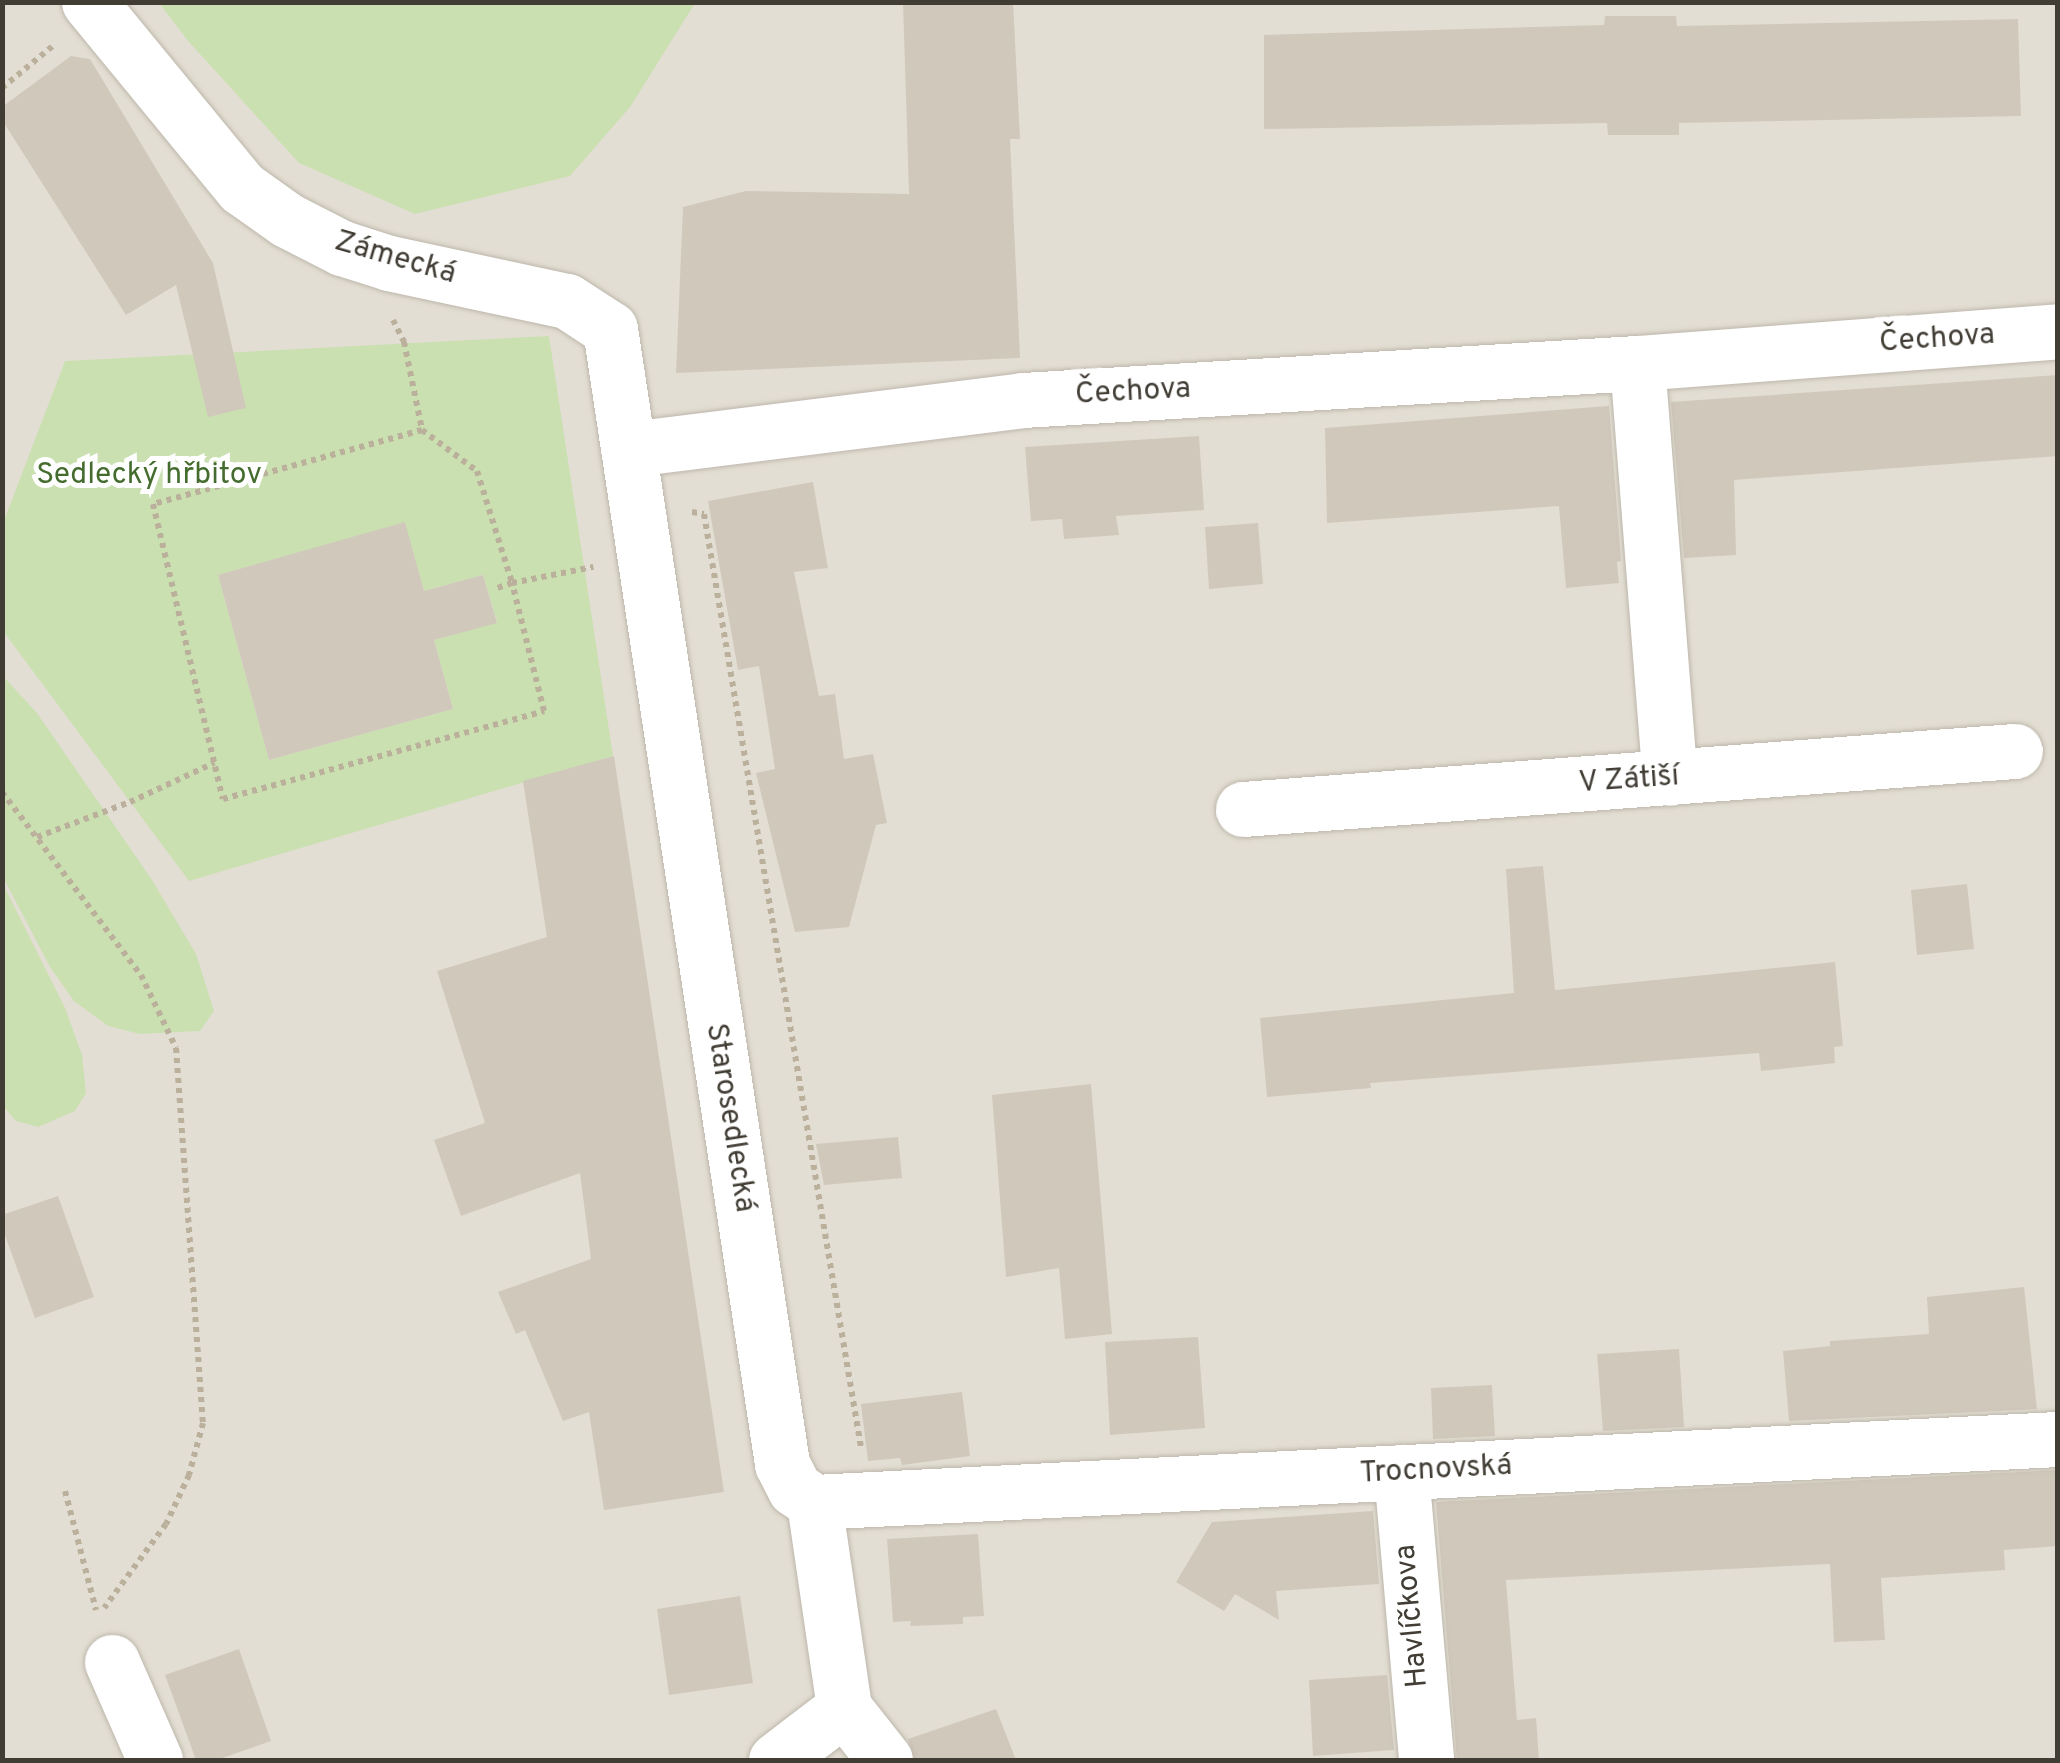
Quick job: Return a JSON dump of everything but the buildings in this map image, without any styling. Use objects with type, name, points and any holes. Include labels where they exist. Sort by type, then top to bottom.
[{"type":"street","name":"Zámecká","points":[[73,23],[242,188],[288,220],[342,248],[389,263],[567,302],[610,329],[631,450]]},
{"type":"street","name":"Čechova","points":[[631,450],[1024,400],[1638,363],[2058,332]]},
{"type":"street","points":[[1638,363],[1670,778]]},
{"type":"street","name":"Starosedlecká","points":[[631,450],[782,1464],[795,1489],[814,1502]]},
{"type":"street","name":"V Zátiší","points":[[1243,809],[2015,751]]},
{"type":"street","name":"Trocnovská","points":[[814,1502],[2058,1439]]},
{"type":"street","name":"Havlíčkova","points":[[1400,1472],[1426,1760]]},
{"type":"street","points":[[814,1502],[844,1708],[886,1760]]},
{"type":"street","points":[[112,1662],[155,1760]]},
{"type":"street","points":[[776,1760],[844,1708]]},
{"type":"path","points":[[2,88],[73,23]]},
{"type":"path","points":[[389,263],[381,294],[404,342],[422,430],[477,471],[512,583],[544,711],[223,798],[152,504],[422,430]]},
{"type":"path","points":[[677,510],[704,514],[870,1499]]},
{"type":"path","points":[[494,589],[645,558]]},
{"type":"path","points":[[37,838],[130,802],[214,763]]},
{"type":"path","points":[[2,792],[141,975],[176,1048],[203,1423],[189,1474],[166,1524],[97,1616],[65,1491]]},
{"type":"shaded area","points":[[3,3],[2057,3],[2057,1760],[3,1760]]},
{"type":"green space","points":[[159,3],[695,3],[630,107],[570,176],[415,214],[299,163],[189,42]]},
{"type":"green space","name":"Sedlecký hřbitov","points":[[549,336],[613,756],[189,881],[3,631],[2,526],[65,361]],"holes":[[[405,523],[424,591],[483,575],[497,622],[434,640],[453,709],[269,760],[218,575]]]},
{"type":"green space","points":[[2,675],[37,713],[152,880],[196,954],[214,1011],[200,1031],[140,1034],[108,1026],[74,1001],[50,967],[3,877]]},
{"type":"green space","points":[[3,884],[65,1008],[82,1055],[86,1093],[75,1111],[38,1127],[16,1121],[3,1106]]}]
